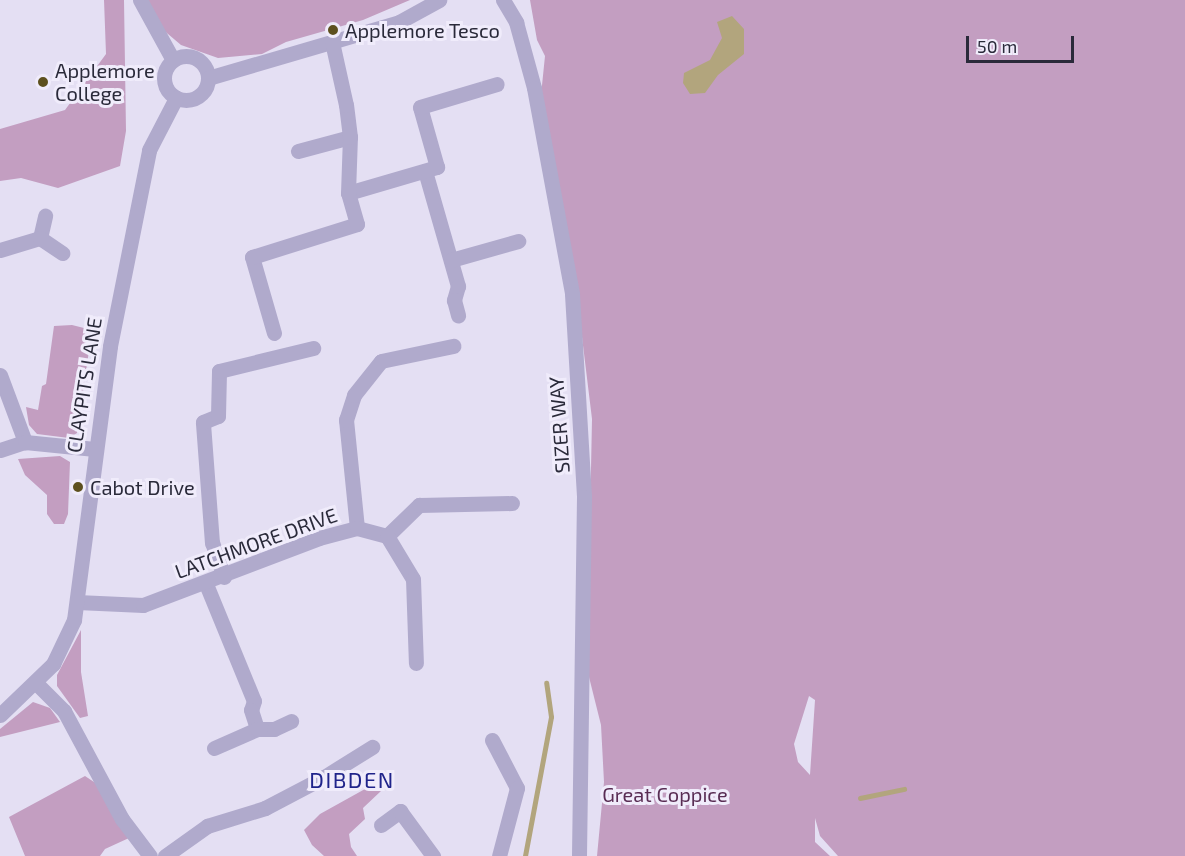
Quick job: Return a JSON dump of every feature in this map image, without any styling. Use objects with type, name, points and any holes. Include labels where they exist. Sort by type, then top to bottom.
[{"type":"street","points":[[140,0],[173,60]]},
{"type":"street","points":[[208,78],[203,65],[192,57],[173,60],[165,70],[164,82],[176,98],[198,97],[208,78],[399,22],[439,0]]},
{"type":"street","name":"SIZER WAY","points":[[503,0],[516,22],[534,88],[572,294],[584,497],[579,856]]},
{"type":"street","points":[[274,333],[252,257],[357,224],[348,193],[350,136],[332,42]]},
{"type":"street","points":[[458,315],[454,300],[458,286],[431,169],[420,107],[497,84]]},
{"type":"street","name":"CLAYPITS LANE","points":[[0,715],[36,683],[65,645],[77,602],[110,346],[148,150],[176,98]]},
{"type":"street","points":[[298,151],[350,136]]},
{"type":"street","points":[[348,193],[431,169]]},
{"type":"street","points":[[40,238],[45,216]]},
{"type":"street","points":[[0,250],[40,238]]},
{"type":"street","points":[[40,238],[62,253]]},
{"type":"street","points":[[451,261],[518,241]]},
{"type":"street","points":[[357,528],[346,420],[354,395],[381,361],[453,346]]},
{"type":"street","points":[[224,577],[212,543],[203,422],[218,416],[219,371],[314,348]]},
{"type":"street","points":[[0,375],[25,442]]},
{"type":"street","points":[[0,450],[25,442],[95,449]]},
{"type":"street","points":[[416,663],[413,579],[387,536],[419,505],[512,503]]},
{"type":"street","name":"LATCHMORE DRIVE","points":[[77,602],[143,605],[206,584],[319,538],[357,528],[387,536]]},
{"type":"street","points":[[206,584],[254,701],[251,710],[256,729]]},
{"type":"street","points":[[36,683],[64,711],[122,819],[150,856]]},
{"type":"street","points":[[214,748],[256,729],[274,729],[291,721]]},
{"type":"street","points":[[492,740],[518,788],[500,856]]},
{"type":"street","points":[[165,856],[207,826],[265,808],[324,777],[372,747]]},
{"type":"street","points":[[381,825],[400,812],[433,856]]},
{"type":"green space","points":[[104,0],[124,0],[126,131],[120,166],[58,188],[21,178],[0,181],[0,129],[65,110],[106,54]]},
{"type":"green space","points":[[145,0],[410,0],[363,20],[286,42],[262,54],[218,58],[181,45],[155,23]]},
{"type":"green space","name":"Great Coppice","points":[[530,0],[1185,0],[1185,856],[838,856],[820,836],[815,818],[815,842],[830,856],[597,856],[604,782],[601,725],[587,669],[592,419],[581,329],[541,95],[545,56],[537,40]],"holes":[[[809,696],[815,700],[810,775],[798,762],[794,744]]]},
{"type":"green space","points":[[72,325],[92,330],[77,433],[69,438],[37,434],[29,425],[26,407],[38,410],[42,386],[46,384],[54,326]]},
{"type":"green space","points":[[60,456],[70,462],[68,514],[64,524],[54,524],[47,514],[47,495],[25,475],[18,459]]},
{"type":"green space","points":[[81,630],[81,672],[88,716],[80,718],[57,686],[57,675]]},
{"type":"green space","points":[[33,702],[50,708],[60,722],[0,737],[0,729]]},
{"type":"green space","points":[[85,776],[100,786],[129,838],[105,849],[100,856],[25,856],[9,817]]},
{"type":"green space","points":[[383,779],[381,791],[363,808],[365,819],[349,834],[351,847],[357,856],[324,856],[312,845],[304,830],[320,814]]},
{"type":"shaded area","points":[[732,16],[744,29],[744,54],[718,75],[705,93],[690,94],[683,83],[684,73],[710,60],[722,38],[717,22]]},
{"type":"waterway","points":[[525,856],[551,717],[546,683]]},
{"type":"waterway","points":[[860,798],[904,789]]},
{"type":"place","name":"Applemore Tesco","points":[[333,30]]},
{"type":"place","name":"Applemore College","points":[[43,82]]},
{"type":"place","name":"Cabot Drive","points":[[78,487]]},
{"type":"district","name":"DIBDEN","points":[[352,780]]}]
